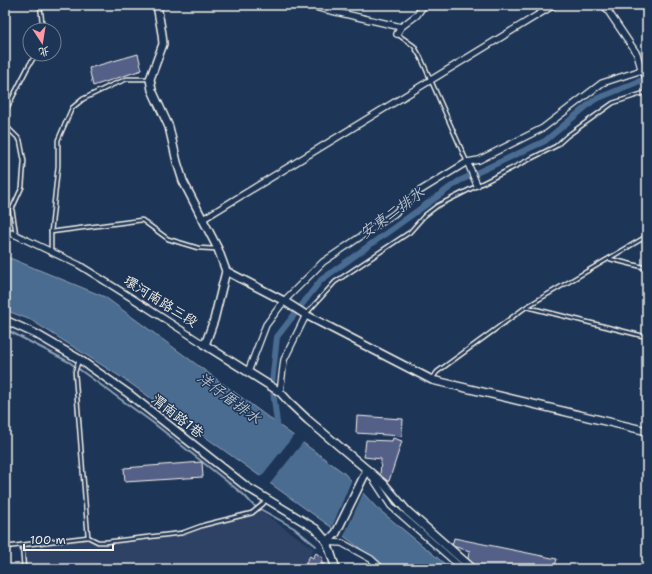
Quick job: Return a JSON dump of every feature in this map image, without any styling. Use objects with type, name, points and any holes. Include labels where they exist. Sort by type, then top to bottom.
[{"type":"street","points":[[156,5],[163,44],[150,79],[152,90],[170,127],[177,162],[183,181],[218,249],[226,271],[214,320],[205,345]]},
{"type":"street","points":[[306,5],[399,31],[418,15],[424,5]]},
{"type":"street","points":[[203,220],[554,5]]},
{"type":"street","points":[[252,374],[266,325],[324,262],[394,214],[418,192],[468,164],[543,128],[602,83],[644,70],[637,54],[604,5]]},
{"type":"street","points":[[468,164],[477,185]]},
{"type":"street","points":[[5,232],[16,235]]},
{"type":"street","name":"環河南路三段","points":[[16,235],[51,253],[79,265],[280,392],[308,420],[384,484],[407,511],[473,569]]},
{"type":"street","points":[[226,271],[286,302],[304,314],[432,380],[647,431]]},
{"type":"street","points":[[280,392],[284,360],[304,314]]},
{"type":"street","name":"渭南路1巷","points":[[5,320],[36,334],[79,359],[129,394],[247,487],[316,529],[327,542]]},
{"type":"street","points":[[327,542],[336,533],[367,470]]},
{"type":"street","points":[[367,470],[391,506],[462,569]]},
{"type":"street","points":[[327,542],[336,569]]},
{"type":"street","points":[[327,542],[342,543],[371,559],[382,569]]},
{"type":"lane","points":[[40,5],[42,22]]},
{"type":"lane","points":[[399,31],[414,46],[421,58],[468,164]]},
{"type":"lane","points":[[5,112],[31,62]]},
{"type":"lane","points":[[644,70],[647,82]]},
{"type":"lane","points":[[51,253],[51,232],[58,166],[58,140],[72,108],[84,99],[112,84],[127,79],[150,79]]},
{"type":"lane","points":[[304,314],[335,282],[410,232],[424,216],[437,206],[556,146],[567,136],[613,103],[647,92]]},
{"type":"lane","points":[[5,125],[20,140],[24,162],[22,187],[12,209],[16,235]]},
{"type":"lane","points":[[51,232],[142,220],[168,239],[198,248],[218,249]]},
{"type":"lane","points":[[432,380],[437,372],[526,307],[647,236]]},
{"type":"lane","points":[[610,259],[647,268]]},
{"type":"lane","points":[[526,307],[647,337]]},
{"type":"lane","points":[[79,359],[75,372],[88,537]]},
{"type":"lane","points":[[5,547],[88,537],[98,542],[106,542],[182,533],[204,525],[252,514],[263,504],[266,499]]},
{"type":"lane","points":[[22,545],[24,569]]},
{"type":"shaded area","points":[[259,510],[314,549],[301,569],[24,569],[22,545],[88,537],[98,542],[181,533],[251,515]]},
{"type":"water","name":"洋仔厝排水","points":[[5,256],[105,297],[344,473],[377,508],[451,569],[387,569],[345,537],[127,381],[31,320],[5,310]]},
{"type":"pier","points":[[295,434],[304,441],[269,485],[260,478]]},
{"type":"pier","points":[[352,479],[364,491],[343,538],[332,527]]},
{"type":"building","points":[[138,54],[142,70],[93,86],[89,68]]},
{"type":"building","points":[[357,416],[403,419],[402,436],[356,433]]},
{"type":"building","points":[[393,438],[402,441],[389,481],[385,482],[380,477],[381,459],[364,457],[366,440],[392,441]]},
{"type":"building","points":[[202,462],[203,477],[125,482],[124,468]]},
{"type":"building","points":[[454,538],[557,559],[554,569],[477,569],[467,561],[470,551],[452,546]]},
{"type":"building","points":[[316,553],[323,558],[321,563],[324,564],[322,569],[310,569],[304,565],[310,556],[313,558]]},
{"type":"waterway","name":"安東二排水","points":[[278,431],[272,383],[277,337],[321,280],[459,181],[545,141],[594,100],[647,78]]},
{"type":"waterway","points":[[5,329],[69,362],[152,422],[244,495],[253,505],[294,528],[316,546]]}]
